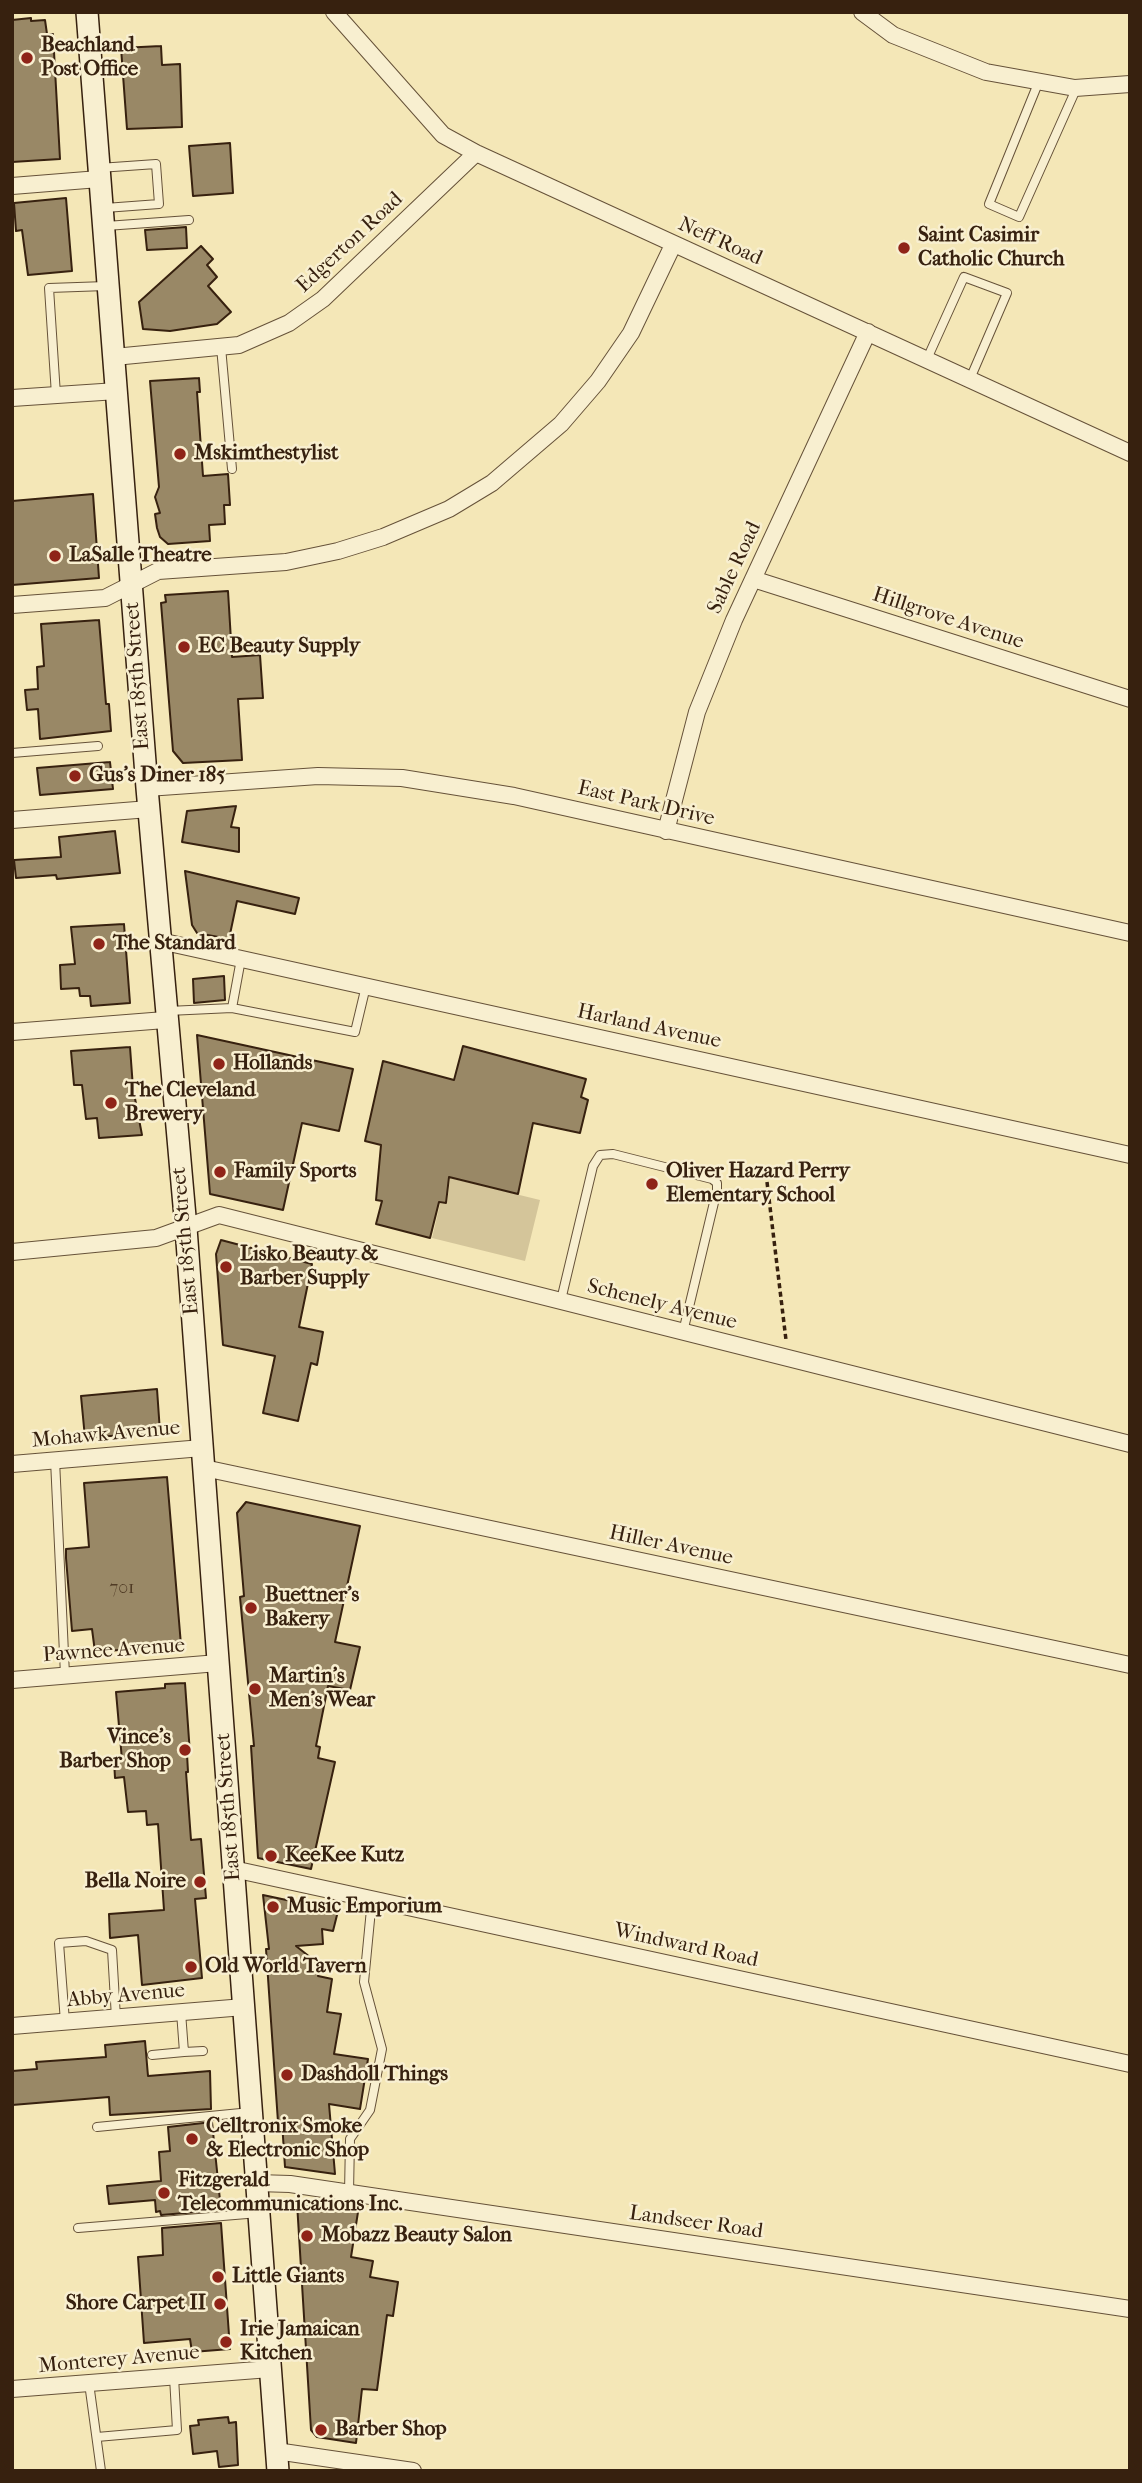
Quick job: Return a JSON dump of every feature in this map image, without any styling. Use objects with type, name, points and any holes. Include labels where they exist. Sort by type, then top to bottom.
[{"type":"street","name":"East 185th Street","points":[[87,12],[165,1015],[186,1228],[276,2466]]},
{"type":"street","name":"Neff Road","points":[[334,12],[443,135],[673,245],[1130,453]]},
{"type":"street","points":[[862,12],[893,35],[986,72],[1077,88],[1130,84]]},
{"type":"street","name":"Edgerton Road","points":[[114,357],[239,345],[289,323],[323,299],[476,153]]},
{"type":"street","points":[[12,186],[99,174]]},
{"type":"street","points":[[12,605],[105,598],[158,571],[286,562],[338,551],[383,537],[449,509],[492,483],[561,424],[598,381],[631,332],[673,245]]},
{"type":"street","name":"Sable Road","points":[[666,831],[697,712],[754,579],[869,332]]},
{"type":"street","points":[[12,398],[117,391]]},
{"type":"street","name":"Hillgrove Avenue","points":[[754,579],[1130,699]]},
{"type":"street","name":"East Park Drive","points":[[12,819],[318,776],[402,778],[514,796],[1130,933]]},
{"type":"street","name":"Harland Avenue","points":[[160,940],[1130,1155]]},
{"type":"street","points":[[12,1032],[165,1015]]},
{"type":"street","name":"Schenely Avenue","points":[[12,1252],[156,1238],[219,1215],[1130,1444]]},
{"type":"street","name":"Mohawk Avenue","points":[[12,1464],[55,1460],[203,1458]]},
{"type":"street","name":"Hiller Avenue","points":[[203,1458],[1130,1665]]},
{"type":"street","name":"Pawnee Avenue","points":[[12,1679],[218,1663]]},
{"type":"street","name":"Windward Road","points":[[233,1869],[1130,2064]]},
{"type":"street","name":"Abby Avenue","points":[[12,2026],[244,2007]]},
{"type":"street","name":"Landseer Road","points":[[257,2183],[290,2184],[1130,2309]]},
{"type":"street","name":"Monterey Avenue","points":[[12,2389],[271,2369]]},
{"type":"street","points":[[276,2466],[327,2465],[413,2471]]},
{"type":"lane","points":[[1039,81],[989,204],[1019,217],[1077,88]]},
{"type":"lane","points":[[99,174],[156,164],[159,204],[103,218]]},
{"type":"lane","points":[[103,218],[190,220]]},
{"type":"lane","points":[[927,359],[964,277],[1007,293],[970,379]]},
{"type":"lane","points":[[57,395],[49,288],[108,286]]},
{"type":"lane","points":[[221,347],[232,468]]},
{"type":"lane","points":[[12,753],[99,746]]},
{"type":"lane","points":[[232,1007],[241,958]]},
{"type":"lane","points":[[165,1015],[232,1007],[355,1032],[366,986]]},
{"type":"lane","points":[[561,1300],[593,1166],[600,1155],[613,1154],[712,1179],[717,1183],[717,1190],[683,1332]]},
{"type":"lane","points":[[55,1460],[65,1675]]},
{"type":"lane","points":[[349,2193],[350,2139],[370,2110],[382,2049],[364,1982],[372,1899]]},
{"type":"lane","points":[[65,2022],[59,1943],[86,1941],[112,1950],[116,2018]]},
{"type":"lane","points":[[181,2012],[184,2052]]},
{"type":"lane","points":[[152,2055],[203,2051]]},
{"type":"lane","points":[[97,2127],[251,2112]]},
{"type":"lane","points":[[78,2228],[259,2213]]},
{"type":"lane","points":[[97,2437],[177,2430],[174,2376]]},
{"type":"lane","points":[[89,2383],[101,2471]]},
{"type":"path","points":[[767,1182],[786,1340]]},
{"type":"shaded area","points":[[450,1178],[540,1200],[525,1261],[432,1238],[440,1204],[447,1204]]},
{"type":"building","points":[[31,18],[31,21],[45,20],[47,34],[53,34],[60,159],[12,162],[12,20]]},
{"type":"building","points":[[161,46],[162,65],[180,64],[182,127],[127,129],[121,48]]},
{"type":"building","points":[[230,143],[233,193],[193,196],[189,146]]},
{"type":"building","points":[[66,198],[72,271],[28,275],[22,230],[16,231],[14,203]]},
{"type":"building","points":[[186,227],[187,248],[147,250],[145,230]]},
{"type":"building","points":[[201,246],[213,259],[207,265],[217,277],[208,286],[231,312],[217,324],[170,331],[143,329],[139,302]]},
{"type":"building","points":[[199,378],[200,392],[197,392],[203,476],[228,474],[230,505],[224,505],[225,524],[209,525],[210,541],[168,544],[160,537],[155,514],[160,513],[155,497],[159,487],[150,381]]},
{"type":"building","name":"LaSalle Theatre","points":[[93,494],[99,578],[12,585],[12,501]]},
{"type":"building","points":[[228,591],[232,657],[260,655],[263,698],[238,699],[242,760],[183,763],[173,751],[161,603],[166,602],[165,595]]},
{"type":"building","points":[[99,620],[111,731],[40,739],[38,709],[27,710],[25,690],[38,689],[37,667],[44,666],[41,624]]},
{"type":"building","name":"Gus's Diner 185","points":[[110,762],[113,789],[40,795],[37,768]]},
{"type":"building","points":[[236,806],[231,827],[239,828],[239,852],[182,842],[187,811]]},
{"type":"building","points":[[115,831],[120,873],[57,879],[56,875],[16,878],[14,860],[61,857],[59,837]]},
{"type":"building","points":[[185,871],[299,898],[295,914],[237,901],[229,939],[197,933],[192,925]]},
{"type":"building","points":[[124,924],[130,1003],[91,1006],[90,996],[80,996],[79,988],[61,989],[60,965],[75,964],[71,927]]},
{"type":"building","points":[[224,976],[225,1000],[194,1003],[193,979]]},
{"type":"building","points":[[197,1035],[353,1069],[339,1131],[302,1123],[283,1210],[210,1194]]},
{"type":"building","points":[[463,1046],[586,1079],[581,1097],[588,1100],[580,1133],[533,1123],[518,1194],[449,1177],[446,1203],[439,1202],[430,1238],[376,1224],[382,1201],[376,1200],[381,1145],[365,1141],[383,1061],[454,1080]]},
{"type":"building","points":[[130,1047],[133,1088],[142,1135],[99,1138],[97,1118],[86,1119],[82,1085],[74,1085],[71,1051]]},
{"type":"building","points":[[221,1240],[312,1264],[299,1327],[323,1332],[317,1365],[311,1363],[298,1421],[263,1413],[275,1356],[223,1345],[216,1254]]},
{"type":"building","points":[[157,1389],[160,1432],[85,1438],[81,1396]]},
{"type":"building","points":[[167,1477],[181,1645],[95,1652],[92,1629],[72,1631],[66,1558],[66,1549],[89,1547],[84,1483]]},
{"type":"building","points":[[246,1502],[360,1526],[335,1642],[360,1647],[350,1690],[328,1686],[316,1746],[320,1747],[318,1758],[335,1762],[311,1869],[258,1858],[251,1746],[254,1746],[240,1597],[244,1596],[237,1513]]},
{"type":"building","points":[[185,1683],[190,1754],[187,1754],[186,1772],[191,1840],[201,1839],[206,1898],[195,1899],[202,1978],[142,1985],[138,1935],[110,1938],[109,1914],[164,1910],[158,1824],[147,1825],[146,1811],[128,1812],[124,1777],[115,1778],[114,1760],[122,1760],[116,1692],[165,1688],[165,1684]]},
{"type":"building","points":[[263,1895],[338,1911],[333,1931],[322,1929],[323,1944],[296,1946],[320,1965],[318,1976],[332,1979],[327,2012],[341,2014],[334,2054],[368,2059],[360,2109],[329,2104],[335,2174],[285,2167],[282,2122],[278,2122],[266,1949],[269,1949]]},
{"type":"building","points":[[145,2041],[148,2076],[210,2071],[211,2109],[110,2115],[109,2097],[12,2105],[12,2071],[37,2069],[36,2062],[106,2057],[105,2045]]},
{"type":"building","points":[[212,2122],[221,2210],[161,2215],[160,2211],[156,2212],[155,2200],[109,2204],[107,2186],[161,2181],[159,2152],[170,2151],[168,2127]]},
{"type":"building","points":[[297,2203],[358,2212],[351,2257],[373,2261],[370,2277],[398,2282],[393,2316],[387,2315],[377,2390],[362,2389],[356,2443],[317,2437],[311,2430]]},
{"type":"building","points":[[221,2223],[230,2349],[192,2352],[190,2339],[144,2343],[138,2257],[163,2255],[162,2228]]},
{"type":"building","points":[[228,2417],[229,2423],[236,2422],[238,2465],[219,2467],[217,2451],[193,2454],[190,2426],[199,2425],[198,2420]]},
{"type":"place","name":"Beachland Post Office","points":[[27,58]]},
{"type":"place","name":"Saint Casimir Catholic Church","points":[[904,248]]},
{"type":"place","name":"Mskimthestylist","points":[[180,454]]},
{"type":"place","name":"LaSalle Theatre","points":[[55,556]]},
{"type":"place","name":"EC Beauty Supply","points":[[184,647]]},
{"type":"place","name":"Gus's Diner 185","points":[[75,776]]},
{"type":"place","name":"The Standard","points":[[99,944]]},
{"type":"place","name":"Hollands","points":[[219,1064]]},
{"type":"place","name":"The Cleveland Brewery","points":[[111,1103]]},
{"type":"place","name":"Family Sports","points":[[220,1172]]},
{"type":"place","name":"Oliver Hazard Perry Elementary School","points":[[652,1184]]},
{"type":"place","name":"Lisko Beauty & Barber Supply","points":[[226,1267]]},
{"type":"place","name":"Buettner's Bakery","points":[[251,1608]]},
{"type":"place","name":"Martin's Men's Wear","points":[[255,1689]]},
{"type":"place","name":"Vince's Barber Shop","points":[[185,1750]]},
{"type":"place","name":"KeeKee Kutz","points":[[271,1856]]},
{"type":"place","name":"Bella Noire","points":[[200,1882]]},
{"type":"place","name":"Music Emporium","points":[[273,1907]]},
{"type":"place","name":"Old World Tavern","points":[[191,1967]]},
{"type":"place","name":"Dashdoll Things","points":[[287,2075]]},
{"type":"place","name":"Celltronix Smoke & Electronic Shop","points":[[192,2139]]},
{"type":"place","name":"Fitzgerald Telecommunications Inc.","points":[[164,2193]]},
{"type":"place","name":"Mobazz Beauty Salon","points":[[307,2236]]},
{"type":"place","name":"Little Giants","points":[[218,2277]]},
{"type":"place","name":"Shore Carpet II","points":[[220,2304]]},
{"type":"place","name":"Irie Jamaican Kitchen","points":[[226,2342]]},
{"type":"place","name":"Barber Shop","points":[[321,2430]]}]
